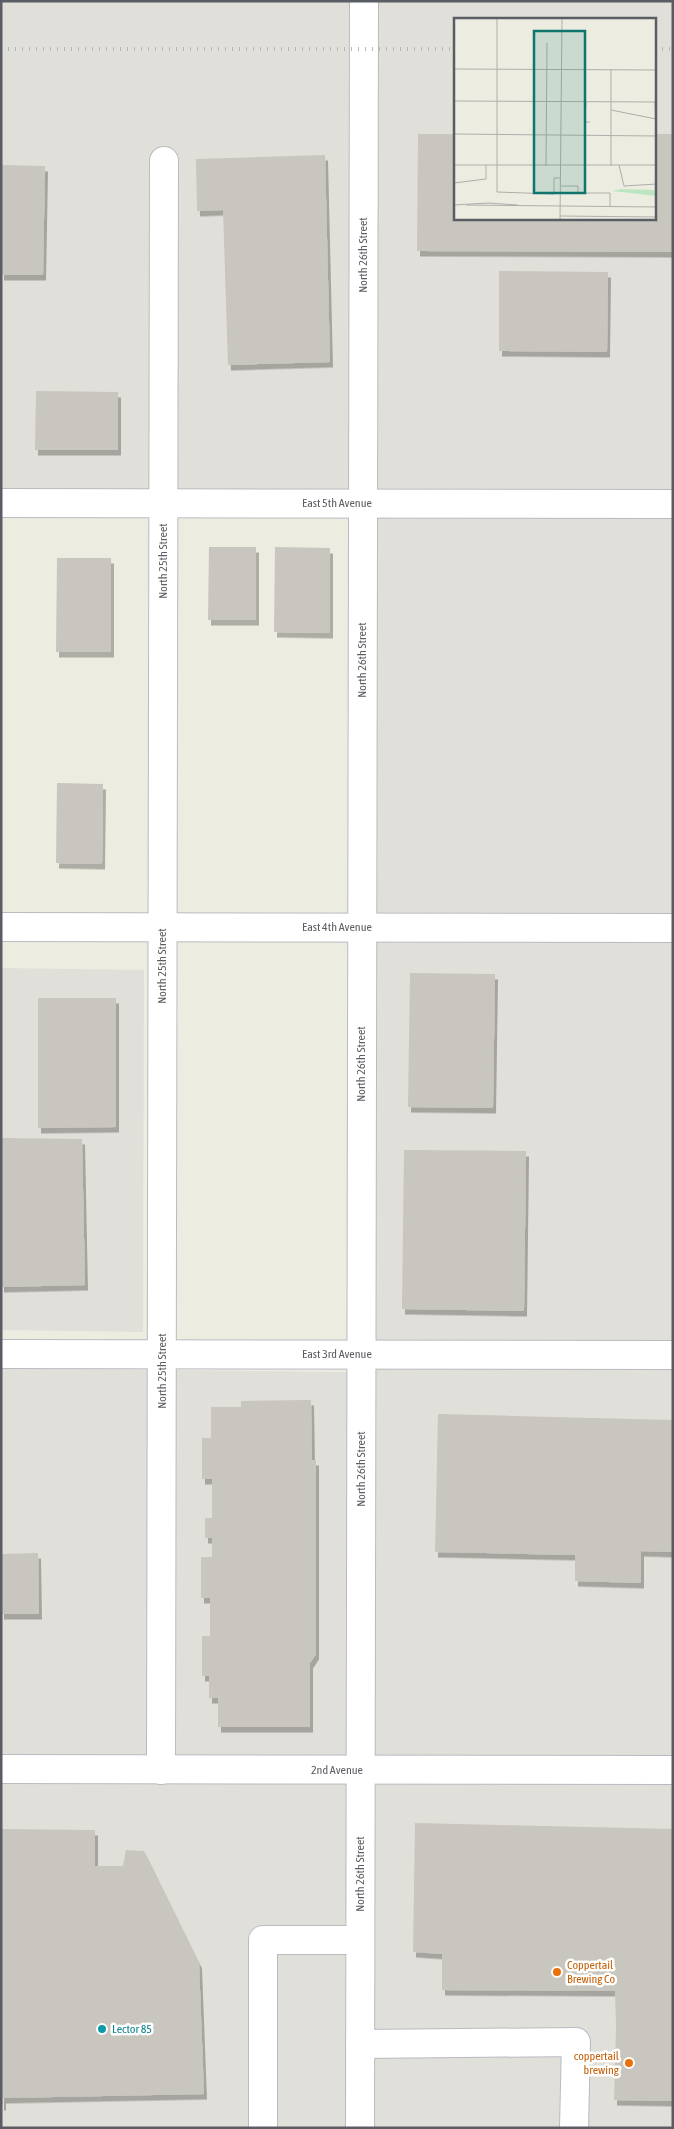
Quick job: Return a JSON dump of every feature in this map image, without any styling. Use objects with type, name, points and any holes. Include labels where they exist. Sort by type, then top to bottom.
[{"type":"street","name":"North 26th Street","points":[[360,2128],[364,1]]},
{"type":"street","name":"North 25th Street","points":[[161,1770],[164,161]]},
{"type":"street","name":"East 5th Avenue","points":[[1,502],[673,504]]},
{"type":"street","name":"East 4th Avenue","points":[[1,927],[673,928]]},
{"type":"street","name":"East 3rd Avenue","points":[[1,1354],[673,1355]]},
{"type":"street","name":"2nd Avenue","points":[[1,1770],[673,1770]]},
{"type":"street","points":[[263,2128],[263,1940],[360,1940]]},
{"type":"street","points":[[360,2044],[576,2042],[574,2128]]},
{"type":"shaded area","points":[[1,1],[673,1],[673,2128],[1,2128],[1,1368],[351,1372],[355,499],[1,495]]},
{"type":"shaded area","points":[[1,968],[144,970],[143,1332],[1,1330]]},
{"type":"building","points":[[418,134],[454,134],[454,220],[656,220],[656,134],[673,134],[673,252],[417,251]]},
{"type":"building","points":[[325,155],[330,362],[228,365],[223,210],[197,211],[196,159]]},
{"type":"building","points":[[1,165],[45,166],[43,275],[1,275]]},
{"type":"building","points":[[499,271],[608,272],[607,352],[499,351]]},
{"type":"building","points":[[36,391],[118,392],[118,450],[35,450]]},
{"type":"building","points":[[209,547],[256,547],[256,620],[208,620]]},
{"type":"building","points":[[275,547],[330,548],[330,633],[274,632]]},
{"type":"building","points":[[57,558],[111,558],[111,652],[56,652]]},
{"type":"building","points":[[57,783],[103,784],[102,864],[56,863]]},
{"type":"building","points":[[410,973],[495,974],[493,1108],[408,1107]]},
{"type":"building","points":[[38,998],[116,998],[116,1127],[38,1128]]},
{"type":"building","points":[[1,1138],[82,1139],[85,1285],[1,1287]]},
{"type":"building","points":[[404,1150],[526,1151],[524,1311],[402,1309]]},
{"type":"building","points":[[311,1400],[312,1460],[316,1460],[316,1654],[310,1663],[310,1727],[218,1727],[218,1698],[209,1698],[209,1676],[202,1676],[202,1636],[210,1636],[210,1598],[201,1598],[201,1557],[212,1557],[212,1538],[205,1538],[205,1518],[212,1518],[212,1479],[202,1479],[202,1438],[211,1438],[211,1407],[241,1407],[241,1401]]},
{"type":"building","points":[[438,1414],[673,1420],[673,1552],[641,1551],[641,1583],[575,1581],[575,1555],[435,1552]]},
{"type":"building","points":[[38,1553],[39,1614],[1,1614],[1,1554]]},
{"type":"building","name":"Coppertail Brewing Co","points":[[415,1823],[673,1829],[673,2101],[614,2100],[615,1991],[442,1990],[442,1954],[413,1952]]},
{"type":"building","name":"Lector 85","points":[[1,1829],[95,1830],[95,1866],[123,1866],[126,1850],[144,1851],[199,1963],[204,2094],[3,2098],[3,2105],[1,2105]]},
{"type":"railway","points":[[1,49],[454,49]]},
{"type":"railway","points":[[656,49],[673,49]]},
{"type":"place","name":"Coppertail Brewing Co","points":[[557,1972]]},
{"type":"place","name":"Lector 85","points":[[102,2029]]},
{"type":"place","name":"coppertail brewing","points":[[629,2063]]}]
